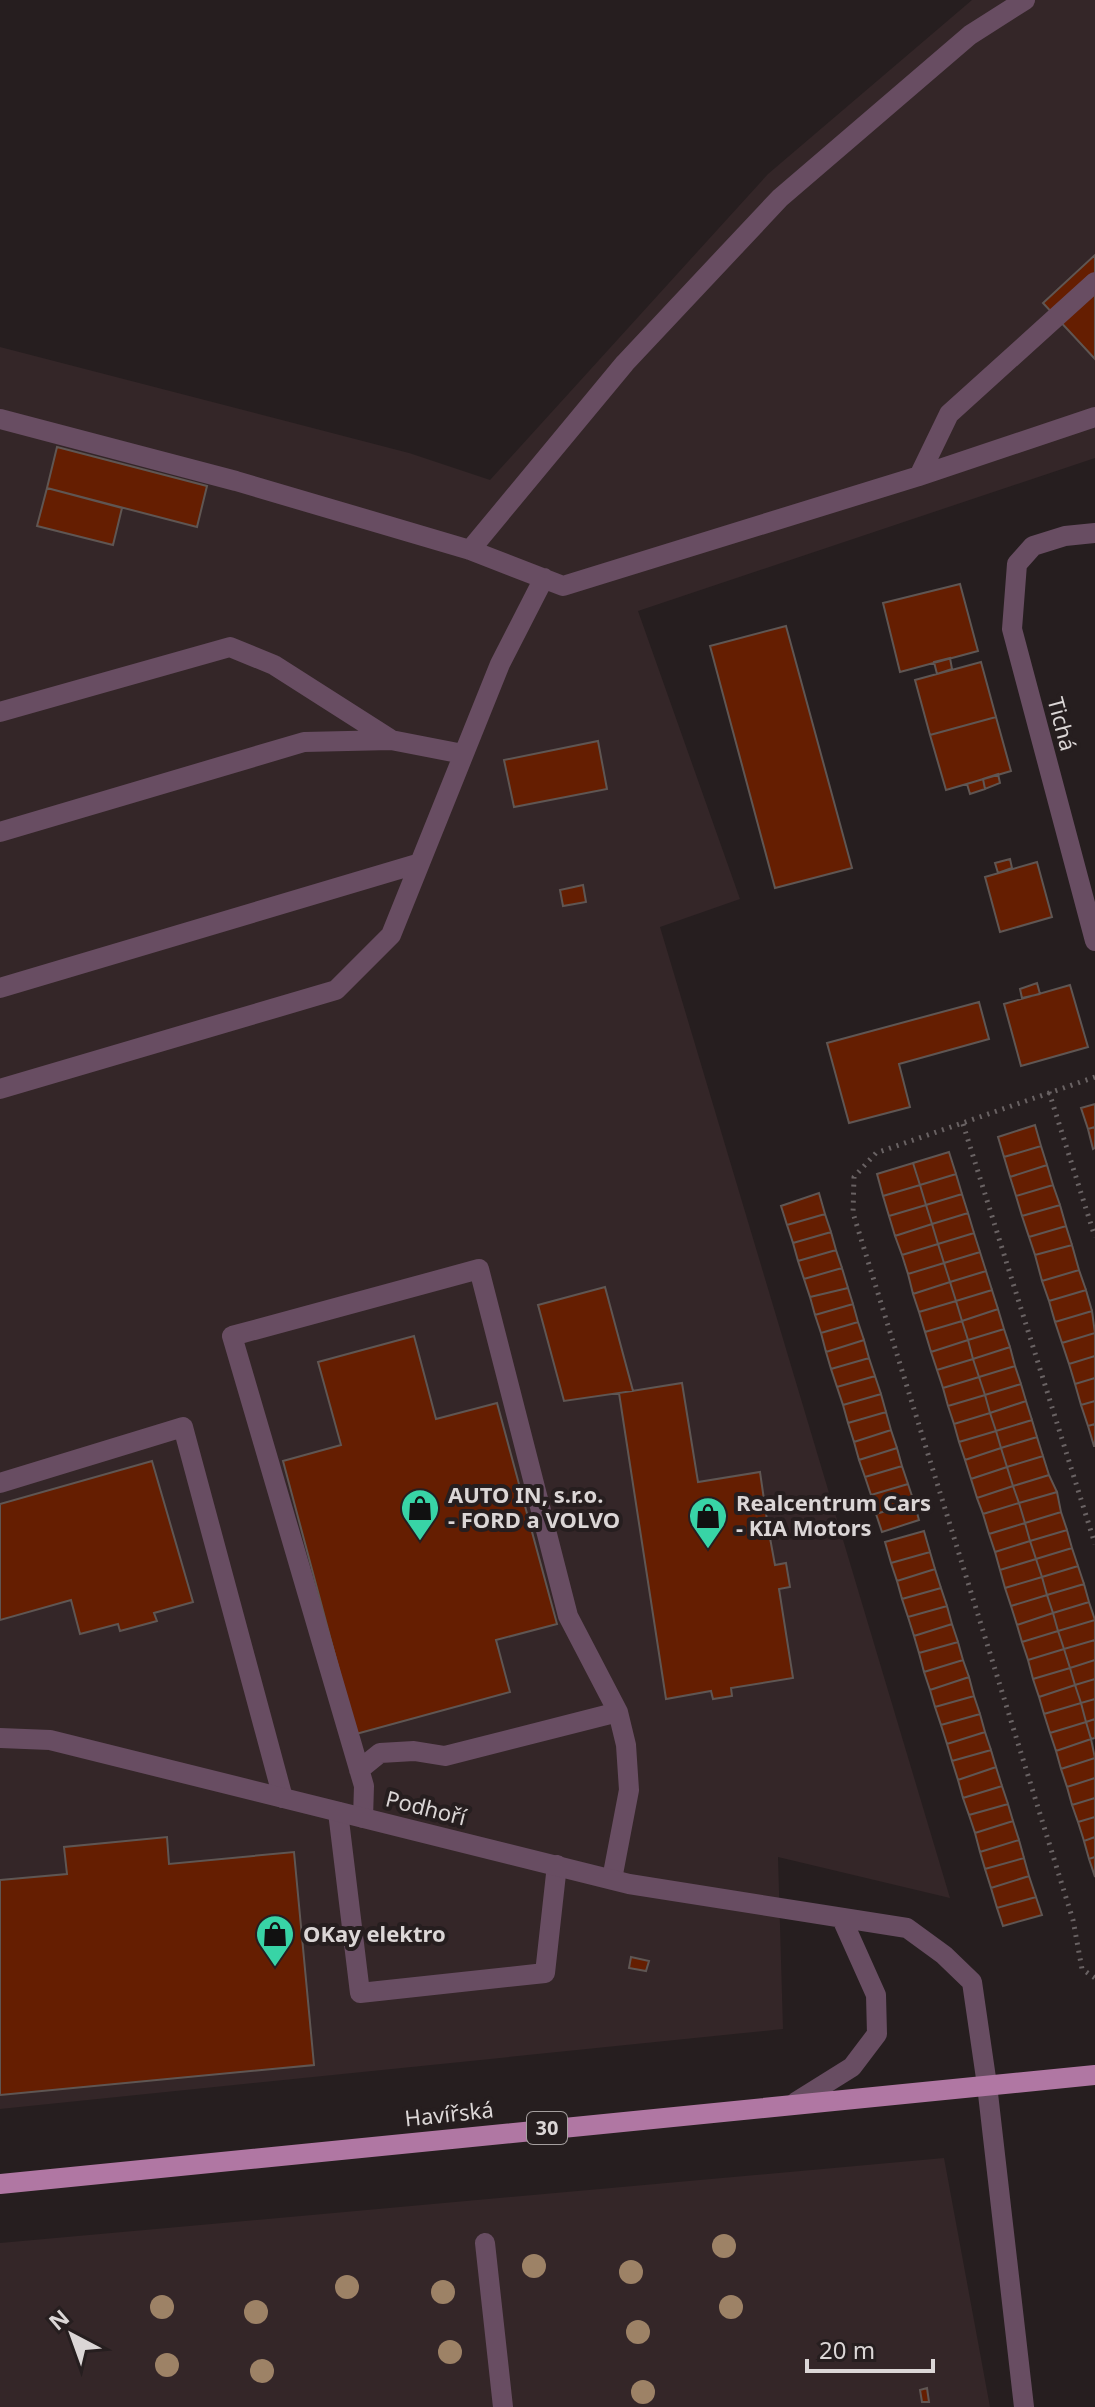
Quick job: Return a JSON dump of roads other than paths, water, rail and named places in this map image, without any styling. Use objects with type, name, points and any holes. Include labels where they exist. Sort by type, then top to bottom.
[{"type":"main road","name":"Havířská","points":[[0,2184],[796,2102],[1095,2075]]},
{"type":"street","points":[[470,550],[625,363],[780,198],[970,35],[1025,0]]},
{"type":"street","points":[[919,476],[949,414],[1095,282]]},
{"type":"street","points":[[0,419],[220,477],[470,550],[563,586],[919,476],[1095,417]]},
{"type":"street","name":"Tichá","points":[[1095,533],[1065,536],[1033,546],[1017,564],[1012,629],[1095,941]]},
{"type":"street","points":[[0,1089],[336,990],[391,935],[500,664],[544,578]]},
{"type":"street","points":[[0,712],[230,647],[274,665],[391,740]]},
{"type":"street","points":[[0,832],[304,742],[391,740],[463,754]]},
{"type":"street","points":[[0,988],[420,863]]},
{"type":"street","points":[[363,1818],[364,1786],[232,1336],[479,1269],[568,1616],[618,1712],[626,1745],[629,1790],[612,1879]]},
{"type":"street","points":[[0,1483],[183,1427],[283,1798]]},
{"type":"street","points":[[359,1770],[380,1753],[414,1751],[445,1756],[618,1712]]},
{"type":"street","name":"Podhoří","points":[[0,1738],[50,1740],[612,1879],[907,1928],[944,1955],[972,1982],[1024,2407]]},
{"type":"street","points":[[338,1812],[360,1993],[545,1973],[557,1865]]},
{"type":"street","points":[[796,2102],[852,2067],[877,2034],[876,1995],[842,1919]]},
{"type":"street","points":[[485,2243],[503,2407]]},
{"type":"place","name":"AUTO IN, s.r.o. - FORD a VOLVO","points":[[420,1542]]},
{"type":"place","name":"Realcentrum Cars - KIA Motors","points":[[708,1550]]},
{"type":"place","name":"OKay elektro","points":[[275,1968]]}]
